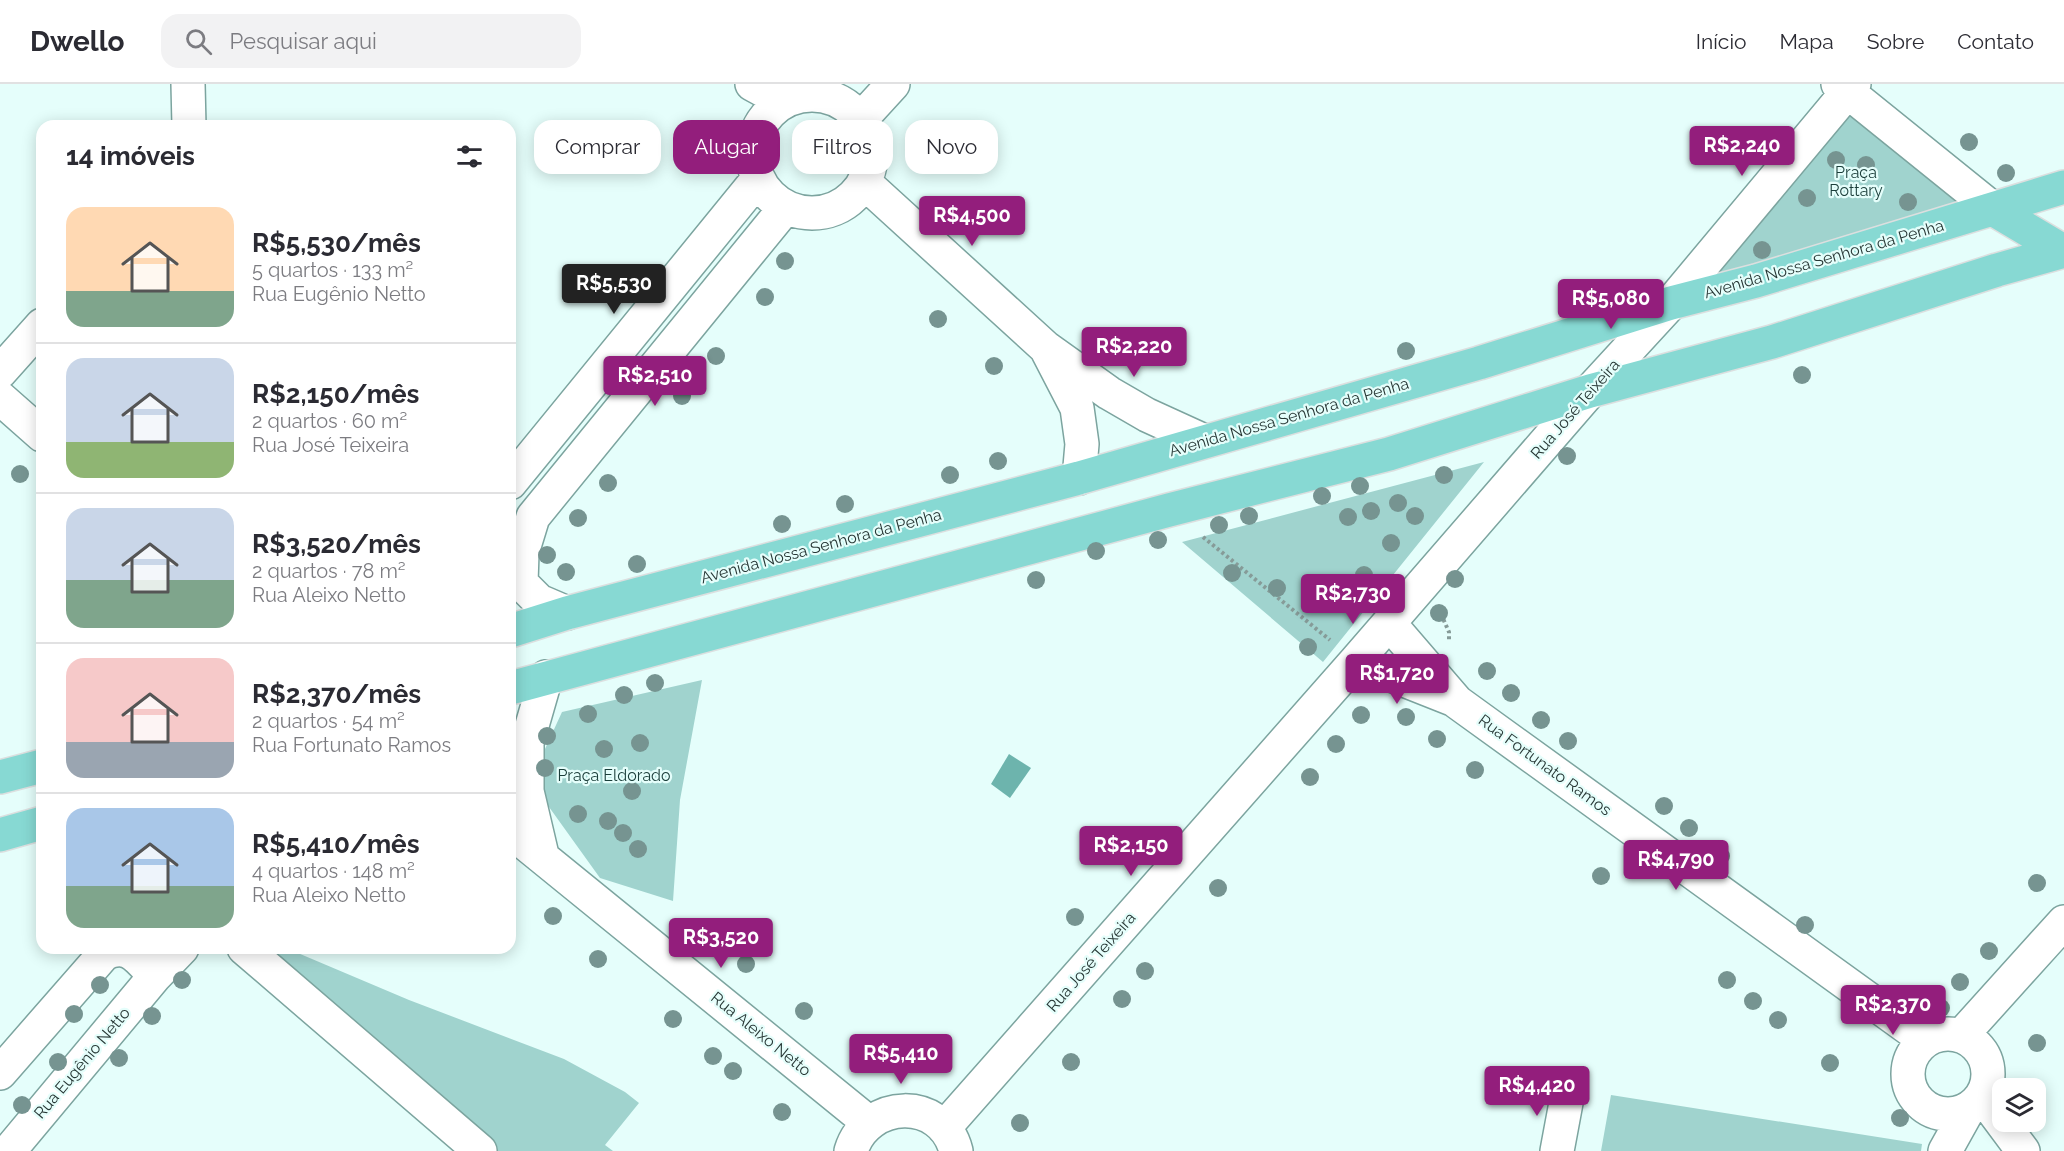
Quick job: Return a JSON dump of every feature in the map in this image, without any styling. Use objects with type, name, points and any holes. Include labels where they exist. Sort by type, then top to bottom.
[{"type":"main road","name":"Avenida Nossa Senhora da Penha","points":[[516,629],[567,613],[1079,478],[1479,363],[1671,303],[1756,281],[2064,188]]},
{"type":"main road","points":[[1993,208],[2064,251]]},
{"type":"main road","points":[[516,686],[1169,510],[1389,454],[1590,391],[1772,342],[2064,251]]},
{"type":"main road","points":[[0,777],[36,768]]},
{"type":"main road","points":[[0,835],[36,825]]},
{"type":"street","points":[[188,84],[189,120]]},
{"type":"street","points":[[752,84],[783,102]]},
{"type":"street","points":[[861,119],[893,84]]},
{"type":"street","points":[[1846,87],[1993,208]]},
{"type":"street","name":"Rua José Teixeira","points":[[1389,623],[1590,391],[1671,303],[1846,87]]},
{"type":"street","points":[[839,91],[861,119],[869,134],[872,150],[865,183],[850,200],[830,211],[807,214],[785,208],[769,196],[758,179],[752,150],[761,122],[783,102],[799,95],[839,91]]},
{"type":"street","points":[[516,476],[758,179]]},
{"type":"street","points":[[865,183],[1046,348],[1109,393],[1147,415],[1204,441]]},
{"type":"street","points":[[567,613],[539,601],[521,583],[516,551],[533,517],[785,208]]},
{"type":"street","points":[[0,372],[36,332]]},
{"type":"street","points":[[1046,348],[1077,408],[1082,444],[1079,478]]},
{"type":"street","points":[[0,398],[36,430]]},
{"type":"street","points":[[1356,661],[1389,623]]},
{"type":"street","name":"Rua Fortunato Ramos","points":[[1389,623],[1457,702],[1925,1040]]},
{"type":"street","name":"Rua José Teixeira","points":[[950,1139],[1356,661]]},
{"type":"street","name":"Rua Fortunato Ramos","points":[[1356,661],[1457,702]]},
{"type":"street","points":[[542,855],[527,791],[526,743],[546,677]]},
{"type":"street","name":"Rua Aleixo Netto","points":[[516,836],[868,1122]]},
{"type":"street","points":[[1962,1035],[2064,922]]},
{"type":"street","points":[[0,1072],[104,954]]},
{"type":"street","points":[[132,954],[156,976]]},
{"type":"street","name":"Rua Eugênio Netto","points":[[9,1151],[176,954]]},
{"type":"street","points":[[251,954],[480,1151]]},
{"type":"street","points":[[1945,1151],[1988,1083],[1988,1068],[1983,1053],[1974,1042],[1962,1035],[1943,1033],[1925,1040],[1912,1053],[1907,1070],[1910,1088],[1919,1103],[1934,1112],[1952,1115],[1975,1102]]},
{"type":"street","points":[[1557,1151],[1568,1092]]},
{"type":"street","points":[[1975,1102],[2023,1151]]},
{"type":"street","points":[[850,1151],[868,1122],[887,1112],[907,1110],[928,1115],[950,1139]]},
{"type":"path","points":[[1169,510],[1356,661]]},
{"type":"green space","name":"Praça Rottary","points":[[1847,99],[1978,207],[1700,287]]},
{"type":"green space","points":[[1484,462],[1323,662],[1182,542]]},
{"type":"green space","name":"Praça Eldorado","points":[[702,680],[680,800],[673,901],[600,878],[544,800],[545,749],[562,712]]},
{"type":"green space","points":[[238,954],[300,954],[409,1000],[564,1059],[625,1092],[639,1103],[605,1145],[613,1151],[465,1151]]},
{"type":"green space","points":[[1611,1095],[1922,1144],[1921,1151],[1601,1151]]},
{"type":"shaded area","points":[[1009,754],[1031,768],[1010,798],[991,784]]}]
